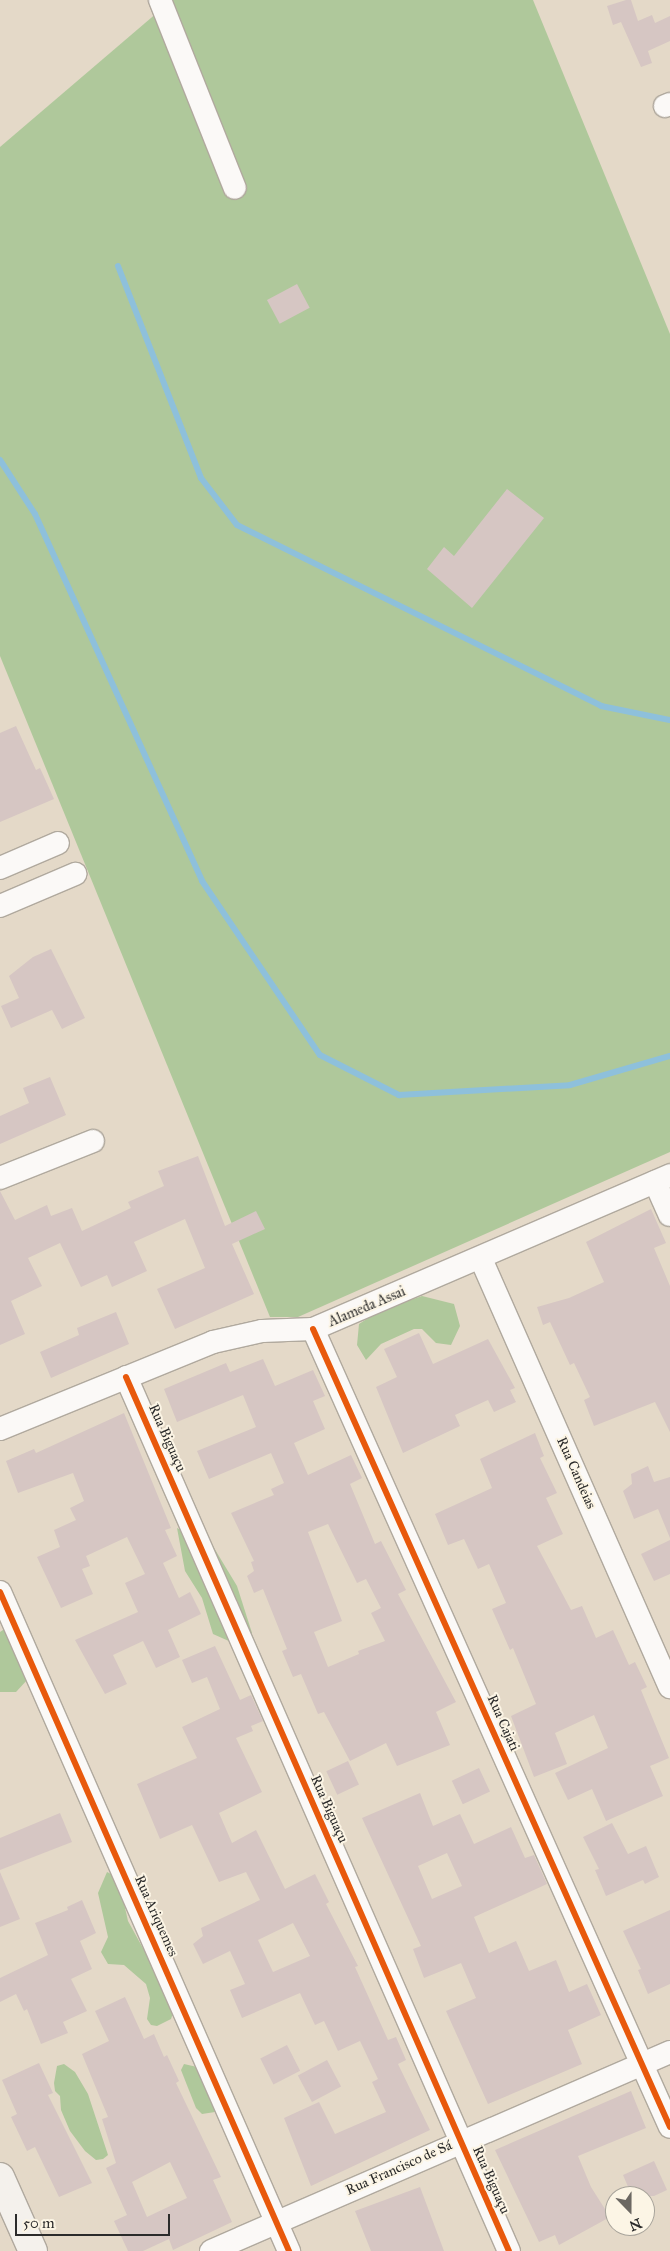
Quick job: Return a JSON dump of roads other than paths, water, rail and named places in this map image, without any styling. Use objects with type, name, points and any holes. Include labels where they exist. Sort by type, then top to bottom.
[{"type":"main road","points":[[0,2177],[33,2251]]},
{"type":"street","points":[[160,0],[234,188]]},
{"type":"street","points":[[0,868],[58,843]]},
{"type":"street","points":[[0,906],[75,874]]},
{"type":"street","points":[[0,1178],[94,1141]]},
{"type":"street","points":[[663,1178],[670,1215]]},
{"type":"street","name":"Alameda Assai","points":[[0,1429],[214,1342],[262,1331],[312,1330],[481,1259],[663,1178]]},
{"type":"street","name":"Rua Candeias","points":[[481,1259],[670,1687]]},
{"type":"street","name":"Rua Cajati","points":[[312,1330],[670,2127]]},
{"type":"street","name":"Rua Biguaçu","points":[[126,1377],[508,2251]]},
{"type":"street","name":"Rua Ariquemes","points":[[0,1592],[289,2251]]},
{"type":"street","name":"Rua Francisco de Sá","points":[[211,2251],[460,2141],[670,2052]]},
{"type":"waterway","points":[[118,266],[201,478],[237,525],[601,706],[670,720]]},
{"type":"waterway","points":[[0,460],[35,514],[202,881],[320,1055],[399,1095],[570,1085],[670,1056]]}]
